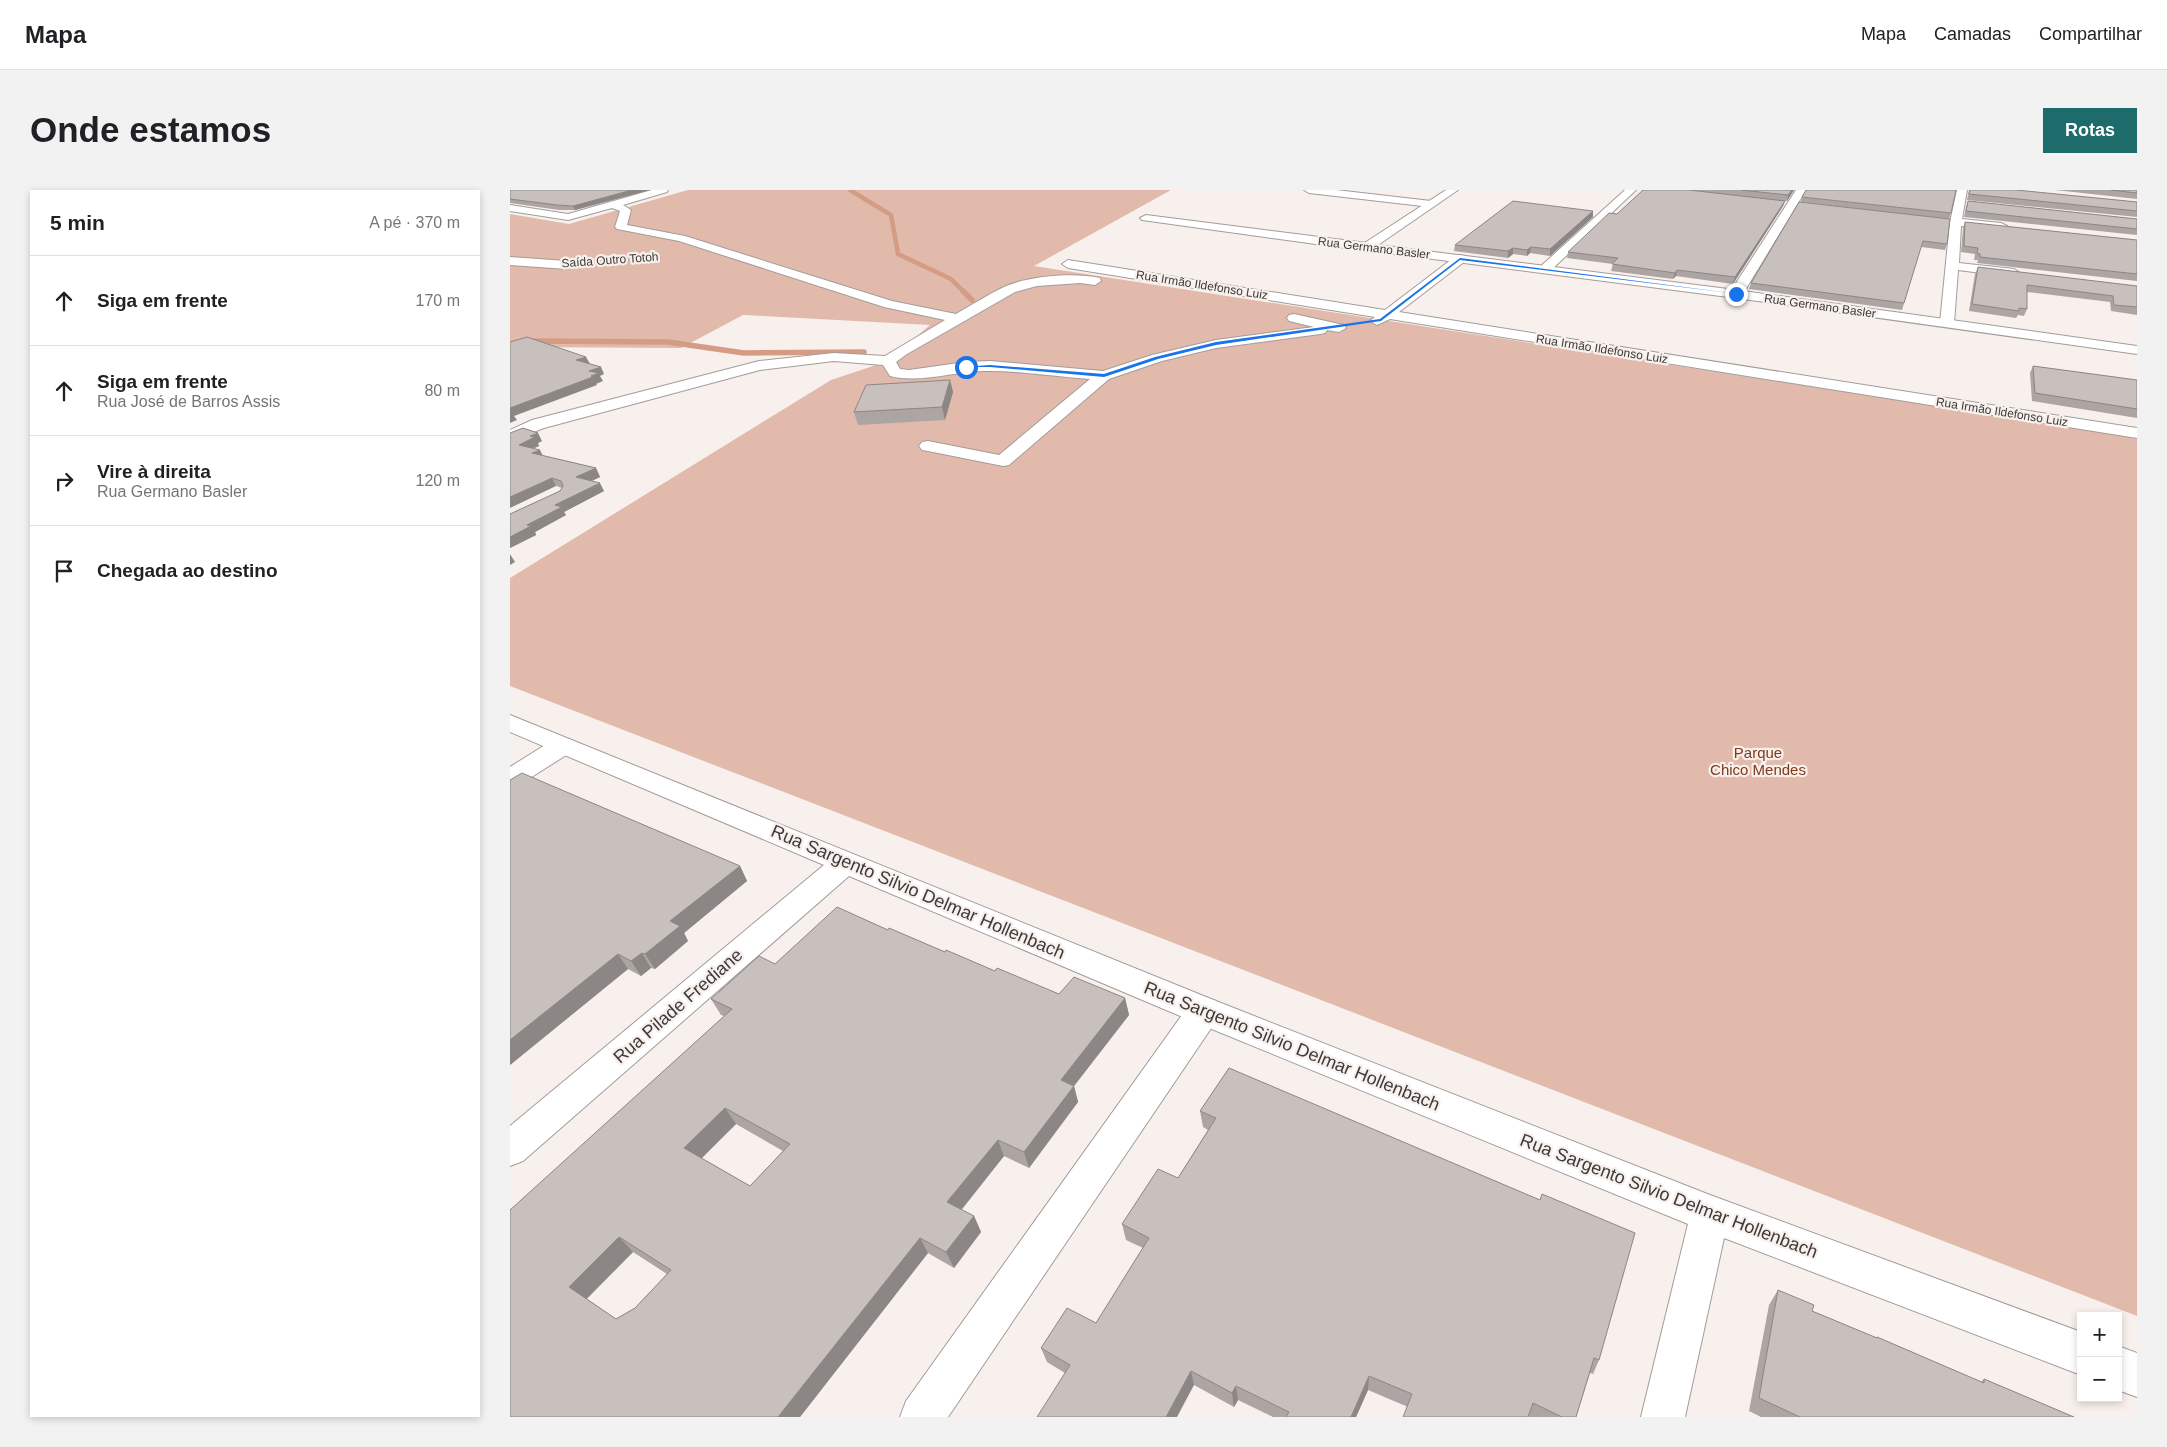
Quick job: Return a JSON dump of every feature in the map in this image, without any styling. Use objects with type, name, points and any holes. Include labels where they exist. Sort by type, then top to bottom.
[{"type":"street","points":[[510,208],[568,217],[614,198],[643,196],[663,190]]},
{"type":"street","points":[[1309,190],[1431,204]]},
{"type":"street","points":[[1367,247],[1453,190]]},
{"type":"street","points":[[1545,269],[1631,190]]},
{"type":"street","points":[[1736,294],[1801,190]]},
{"type":"street","points":[[1948,323],[1956,222],[1962,190]]},
{"type":"street","points":[[614,198],[626,210],[620,227],[681,238],[889,304],[959,319]]},
{"type":"street","name":"Rua Germano Basler","points":[[1146,218],[1736,294],[2137,350]]},
{"type":"street","points":[[1956,222],[2013,228]]},
{"type":"street","points":[[928,446],[1003,461],[1104,376],[1156,358],[1216,344],[1339,328],[1381,320],[1460,259]]},
{"type":"street","name":"Saída Outro Totoh","points":[[510,262],[567,264]]},
{"type":"street","name":"Rua Irmão Ildefonso Luiz","points":[[1068,264],[2137,433]]},
{"type":"street","points":[[1953,266],[2030,275]]},
{"type":"street","points":[[510,436],[538,424],[759,366],[834,357],[888,361],[902,350],[1010,289],[1036,282],[1080,279],[1140,286],[1207,300]]},
{"type":"street","points":[[1282,316],[1339,328]]},
{"type":"street","points":[[888,361],[895,373],[909,376],[984,366],[1104,376]]},
{"type":"street","name":"Rua Sargento Silvio Delmar Hollenbach","points":[[510,723],[1204,1011],[1710,1214],[2077,1352]]},
{"type":"street","points":[[510,779],[562,746]]},
{"type":"street","name":"Rua Pilade Frediane","points":[[510,1149],[846,862]]},
{"type":"street","points":[[922,1417],[1204,1011]]},
{"type":"street","points":[[1663,1417],[1710,1214]]},
{"type":"street","points":[[2122,1369],[2137,1375]]},
{"type":"path","name":"Saída Outro Totoh","points":[[567,264],[656,259],[709,247]]},
{"type":"green space","name":"Parque Chico Mendes","points":[[688,190],[1171,190],[1034,266],[2137,437],[2137,1316],[510,686],[510,578],[831,380],[888,361],[930,325],[743,315],[681,348],[510,347],[510,214],[569,224]]},
{"type":"building","points":[[510,190],[632,190],[573,206],[510,199]]},
{"type":"building","points":[[1643,190],[1689,190],[1785,201],[1735,277],[1677,270],[1675,273],[1612,264],[1618,258],[1568,252],[1609,213],[1617,214]]},
{"type":"building","points":[[1741,190],[1792,190],[1788,195]]},
{"type":"building","points":[[1806,190],[1956,190],[1951,213],[1802,197]]},
{"type":"building","points":[[1970,190],[2016,190],[2137,202],[2137,211],[1969,194]]},
{"type":"building","points":[[2111,190],[2137,190],[2137,193]]},
{"type":"building","points":[[1513,201],[1593,211],[1550,249],[1531,247],[1527,250],[1513,248],[1508,251],[1455,245]]},
{"type":"building","points":[[1968,201],[2137,219],[2137,229],[1966,211]]},
{"type":"building","points":[[1799,202],[1950,219],[1947,244],[1923,241],[1904,303],[1751,283]]},
{"type":"building","points":[[1965,222],[2137,240],[2137,274],[1980,257],[1980,254],[1977,253],[1978,248],[1964,246]]},
{"type":"building","points":[[1978,267],[2137,286],[2137,307],[2114,305],[2113,296],[2027,285],[2027,309],[2019,308],[2019,311],[1972,304]]},
{"type":"building","points":[[527,337],[586,357],[576,360],[601,367],[589,371],[599,373],[591,376],[593,377],[510,408],[510,342]]},
{"type":"building","points":[[2033,366],[2137,380],[2137,409],[2035,393]]},
{"type":"building","points":[[950,380],[942,407],[854,412],[866,385]]},
{"type":"building","points":[[523,428],[538,433],[530,436],[535,437],[519,445],[540,450],[532,453],[596,468],[576,477],[600,483],[555,505],[562,507],[527,525],[531,526],[510,537],[510,514],[560,491],[563,486],[561,481],[552,478],[510,497],[510,433]]},
{"type":"building","points":[[522,773],[740,866],[670,921],[680,926],[645,954],[642,953],[631,961],[618,954],[510,1040],[510,780]]},
{"type":"building","points":[[837,907],[888,930],[889,928],[995,971],[997,968],[1059,994],[1074,977],[1125,998],[1061,1080],[1074,1086],[1024,1152],[998,1140],[947,1202],[974,1216],[946,1252],[920,1238],[778,1417],[510,1417],[510,1210],[732,1009],[711,999],[759,956],[775,964]],"holes":[[[725,1108],[790,1144],[750,1186],[684,1148]],[[619,1237],[671,1270],[635,1308],[616,1319],[569,1287]]]},
{"type":"building","points":[[1229,1068],[1540,1200],[1542,1194],[1635,1233],[1599,1360],[1594,1358],[1576,1417],[1562,1417],[1533,1403],[1528,1417],[1403,1417],[1412,1394],[1369,1376],[1351,1417],[1286,1417],[1289,1412],[1236,1386],[1232,1393],[1191,1371],[1166,1417],[1037,1417],[1070,1365],[1041,1348],[1067,1308],[1096,1323],[1149,1238],[1122,1224],[1158,1169],[1178,1178],[1216,1118],[1200,1111]]},
{"type":"building","points":[[1778,1290],[1814,1305],[1812,1311],[1984,1383],[1984,1379],[2074,1417],[1800,1417],[1759,1398]]},
{"type":"waterway","points":[[850,190],[891,215],[898,254],[951,279],[972,300]]},
{"type":"waterway","points":[[510,346],[528,341],[668,342],[744,353],[864,352]]},
{"type":"route","points":[[966,367],[990,366],[1104,376],[1156,358],[1216,344],[1339,328],[1381,320],[1460,259],[1736,294]]}]
